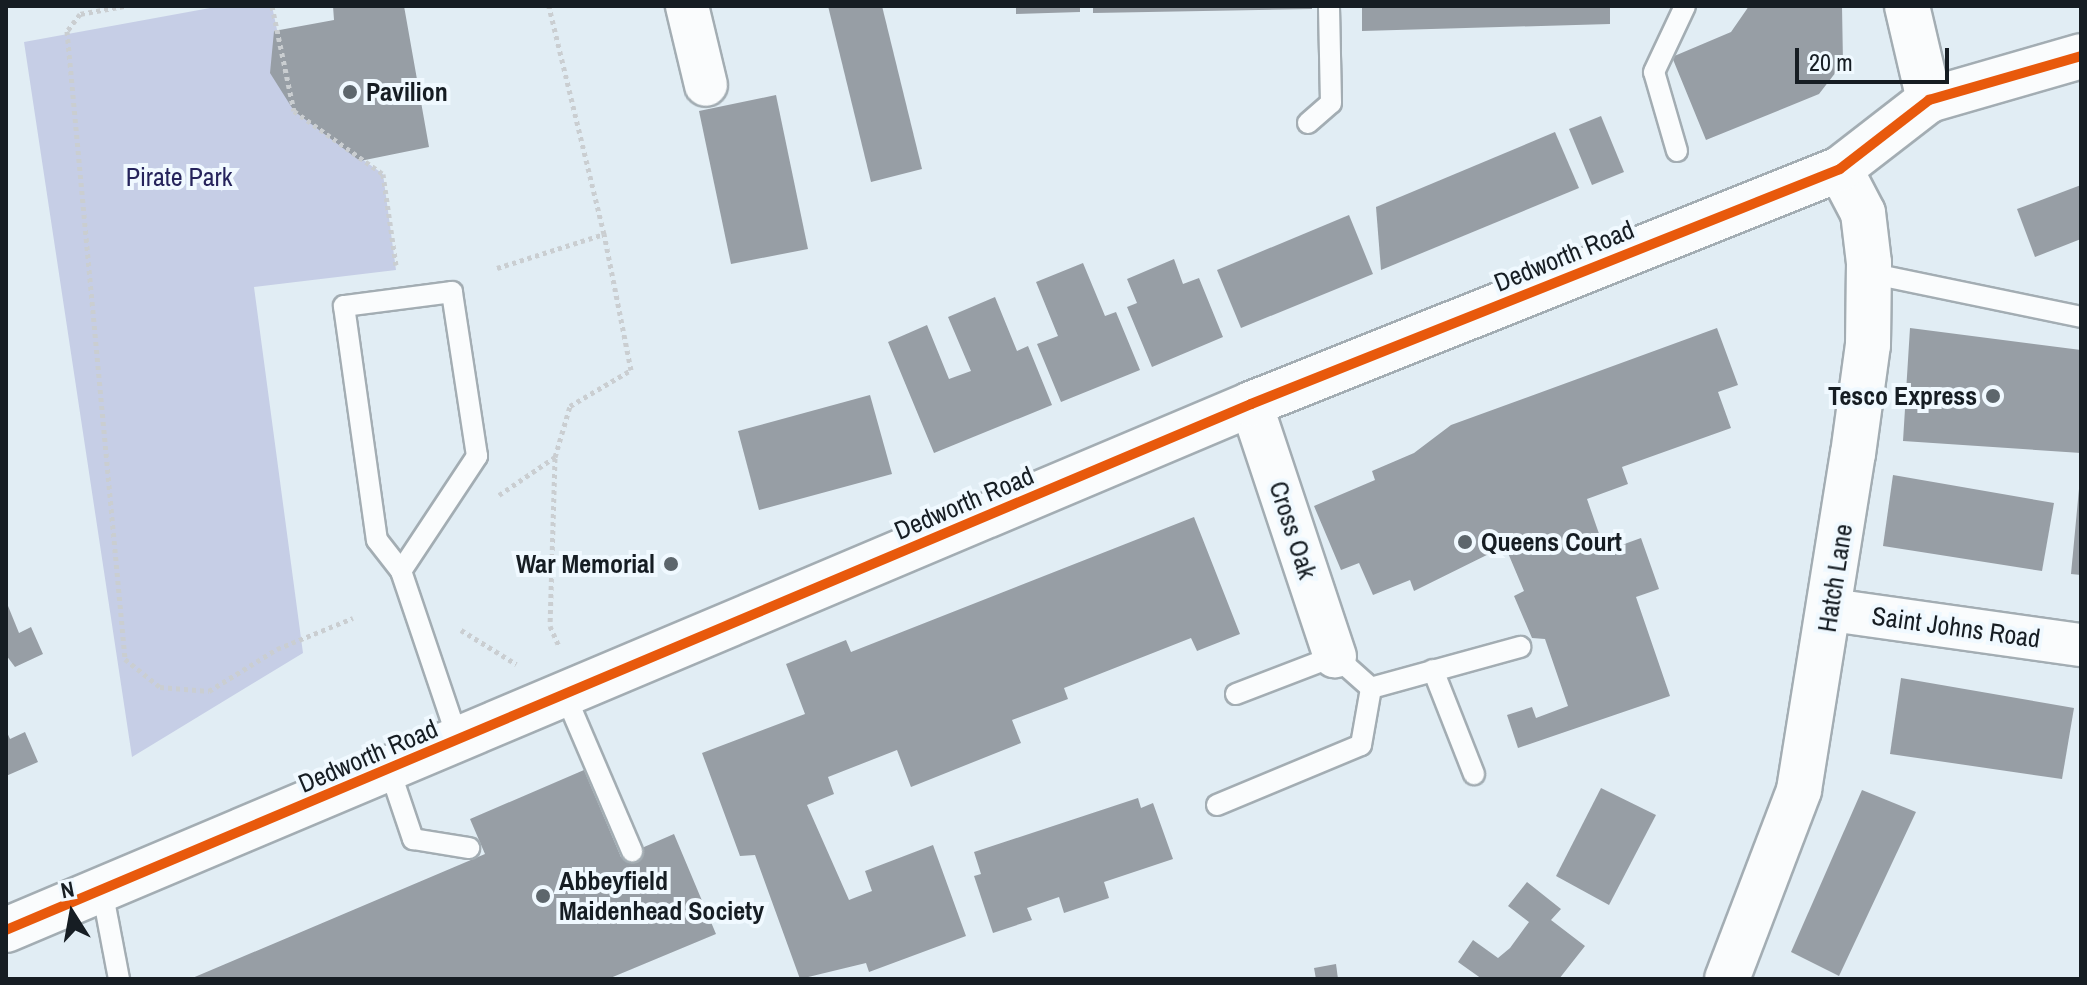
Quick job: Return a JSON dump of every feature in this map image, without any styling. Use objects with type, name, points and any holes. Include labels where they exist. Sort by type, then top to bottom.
[{"type":"main road","points":[[1907,6],[1929,100],[2081,56]]},
{"type":"main road","name":"Dedworth Road","points":[[6,930],[562,699],[1251,404],[1840,169],[1929,100]]},
{"type":"main road","name":"Hatch Lane","points":[[1727,979],[1799,790],[1831,610],[1868,345],[1869,273],[1863,213],[1840,169]]},
{"type":"street","points":[[687,6],[706,85]]},
{"type":"street","name":"Cross Oak","points":[[1251,404],[1335,656]]},
{"type":"street","name":"Saint Johns Road","points":[[1831,610],[2081,645]]},
{"type":"lane","points":[[1308,123],[1331,103],[1329,6]]},
{"type":"lane","points":[[1677,151],[1654,72],[1685,6]]},
{"type":"lane","points":[[1869,273],[2081,317]]},
{"type":"lane","points":[[401,571],[477,456],[452,292],[344,306],[377,540],[401,571],[459,742]]},
{"type":"lane","points":[[1371,688],[1520,647]]},
{"type":"lane","points":[[1236,694],[1335,656],[1371,688]]},
{"type":"lane","points":[[1433,670],[1474,774]]},
{"type":"lane","points":[[1217,805],[1361,745],[1371,688]]},
{"type":"lane","points":[[562,699],[632,851]]},
{"type":"lane","points":[[390,771],[413,839],[469,848]]},
{"type":"lane","points":[[102,890],[119,979]]},
{"type":"path","points":[[77,6],[80,14]]},
{"type":"path","points":[[124,6],[80,14],[67,31],[125,659],[160,687],[209,691],[277,649],[353,618]]},
{"type":"path","points":[[272,6],[294,111],[383,174],[396,270]]},
{"type":"path","points":[[549,6],[604,234],[631,370],[570,406],[555,457],[550,626],[562,699]]},
{"type":"path","points":[[497,268],[604,234]]},
{"type":"path","points":[[485,507],[555,457]]},
{"type":"path","points":[[455,627],[512,656],[562,699]]},
{"type":"green space","name":"Pirate Park","points":[[221,6],[272,6],[294,111],[383,174],[396,270],[254,287],[303,653],[132,757],[24,42]]},
{"type":"building","name":"Pavilion","points":[[333,6],[404,6],[429,147],[360,161],[294,111],[270,73],[274,31],[334,20]]},
{"type":"building","points":[[828,6],[882,6],[922,169],[871,182]]},
{"type":"building","points":[[1016,6],[1080,6],[1080,12],[1016,14]]},
{"type":"building","points":[[1093,6],[1312,6],[1312,9],[1093,13]]},
{"type":"building","points":[[1362,6],[1610,6],[1610,24],[1362,31]]},
{"type":"building","points":[[1749,6],[1842,6],[1843,63],[1819,94],[1706,140],[1672,57],[1731,32]]},
{"type":"building","points":[[776,95],[808,249],[731,264],[699,111]]},
{"type":"building","points":[[1601,116],[1624,172],[1592,185],[1569,129]]},
{"type":"building","points":[[1555,132],[1579,188],[1381,270],[1376,207]]},
{"type":"building","points":[[2081,185],[2081,239],[2035,257],[2017,209]]},
{"type":"building","points":[[1349,215],[1373,274],[1241,328],[1217,270]]},
{"type":"building","points":[[1174,259],[1183,284],[1199,278],[1223,337],[1152,367],[1127,307],[1137,303],[1127,279]]},
{"type":"building","points":[[1083,263],[1105,316],[1116,312],[1140,370],[1061,402],[1037,344],[1058,336],[1036,282]]},
{"type":"building","points":[[995,297],[1017,351],[1028,346],[1052,405],[934,453],[888,342],[927,325],[949,379],[971,371],[948,317]]},
{"type":"building","name":"Queens Court","points":[[1717,328],[1738,385],[1718,392],[1731,428],[1622,467],[1628,484],[1587,499],[1605,551],[1641,538],[1659,589],[1636,597],[1670,696],[1518,748],[1507,715],[1532,707],[1536,718],[1568,706],[1545,639],[1532,638],[1514,596],[1524,591],[1505,546],[1414,591],[1410,580],[1373,595],[1359,563],[1341,570],[1314,506],[1375,480],[1372,471],[1414,453],[1451,425]]},
{"type":"building","name":"Tesco Express","points":[[1910,328],[2081,350],[2081,453],[1903,441]]},
{"type":"building","points":[[870,395],[892,474],[759,510],[738,431]]},
{"type":"building","points":[[1893,475],[2054,503],[2042,571],[1883,546]]},
{"type":"building","points":[[2081,489],[2081,575],[2071,574]]},
{"type":"building","points":[[1194,517],[1240,634],[1197,651],[1191,638],[1064,688],[1068,699],[1012,720],[1021,743],[911,787],[897,750],[828,777],[834,794],[807,805],[849,900],[872,891],[865,871],[933,845],[966,936],[869,972],[866,963],[800,979],[755,855],[740,856],[702,753],[805,714],[786,664],[846,640],[851,652]]},
{"type":"building","points":[[6,601],[19,633],[31,627],[43,654],[15,667],[6,655]]},
{"type":"building","points":[[1901,678],[2074,708],[2062,779],[1890,754]]},
{"type":"building","points":[[6,730],[10,739],[25,732],[38,762],[6,776]]},
{"type":"building","name":"Abbeyfield Maidenhead Society","points":[[584,770],[621,857],[674,834],[716,934],[608,979],[190,979],[485,854],[470,819]]},
{"type":"building","points":[[1601,788],[1656,815],[1609,905],[1556,876]]},
{"type":"building","points":[[1862,790],[1916,812],[1839,976],[1791,952]]},
{"type":"building","points":[[1138,798],[1141,808],[1153,803],[1173,859],[1104,882],[1109,898],[1064,913],[1059,897],[1027,908],[1032,920],[993,933],[974,876],[981,874],[974,852]]},
{"type":"building","points":[[1527,882],[1561,909],[1551,920],[1585,946],[1559,979],[1482,979],[1458,962],[1473,940],[1498,958],[1510,948],[1529,922],[1508,906]]},
{"type":"building","points":[[1336,964],[1338,979],[1316,979],[1314,968]]},
{"type":"cycle path","points":[[6,930],[1251,404],[1840,169],[1929,100],[2081,56]]},
{"type":"place","name":"Pavilion","points":[[350,92]]},
{"type":"place","name":"Tesco Express","points":[[1993,396]]},
{"type":"place","name":"Queens Court","points":[[1465,542]]},
{"type":"place","name":"War Memorial","points":[[671,564]]},
{"type":"place","name":"Abbeyfield Maidenhead Society","points":[[543,896]]}]
